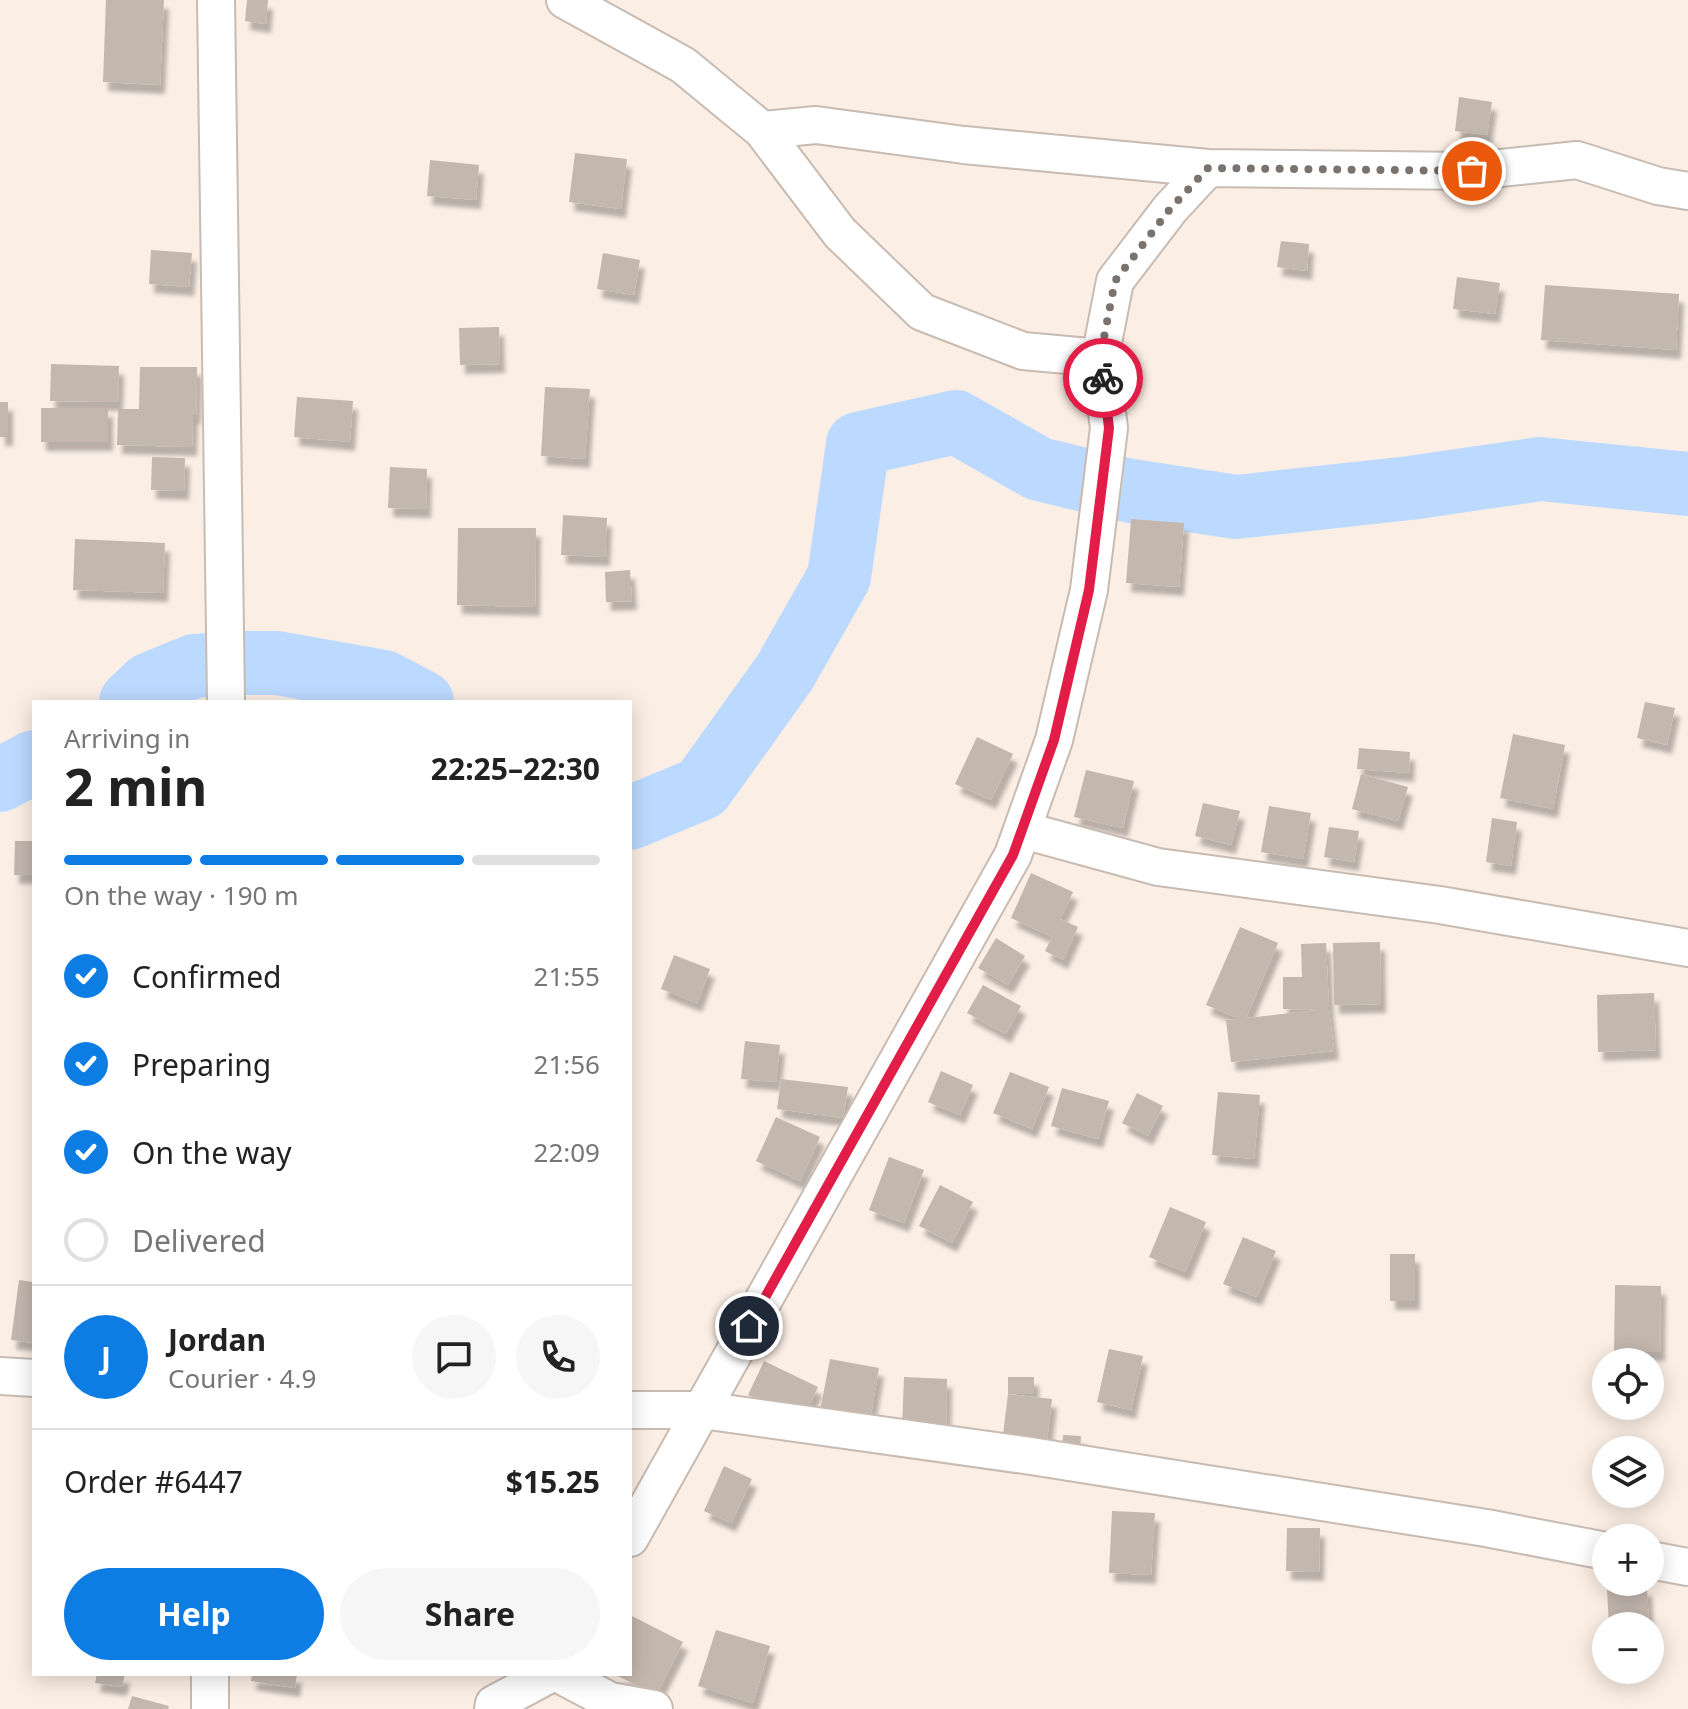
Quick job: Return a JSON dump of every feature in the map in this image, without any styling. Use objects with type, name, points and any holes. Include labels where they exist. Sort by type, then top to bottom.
[{"type":"street","points":[[216,0],[226,700]]},
{"type":"street","points":[[565,0],[683,65],[762,130],[840,233],[922,312],[1023,351],[1100,358]]},
{"type":"street","points":[[762,130],[816,125],[964,145],[1208,168],[1472,171],[1577,160],[1658,186],[1688,191]]},
{"type":"street","points":[[632,1534],[1013,855],[1054,740],[1089,590],[1109,428],[1100,358],[1115,281],[1170,209],[1208,168]]},
{"type":"street","points":[[1023,830],[1158,867],[1440,905],[1688,948]]},
{"type":"street","points":[[0,1376],[32,1378]]},
{"type":"street","points":[[632,1410],[702,1410],[1046,1458],[1486,1528],[1592,1548]]},
{"type":"street","points":[[1664,1563],[1688,1567]]},
{"type":"street","points":[[210,1676],[210,1709]]},
{"type":"street","points":[[493,1709],[494,1704],[546,1676]]},
{"type":"street","points":[[563,1676],[610,1701],[654,1709]]},
{"type":"building","points":[[106,0],[164,0],[160,85],[103,82]]},
{"type":"building","points":[[247,0],[268,0],[266,24],[245,21]]},
{"type":"building","points":[[1459,97],[1492,102],[1487,135],[1455,131]]},
{"type":"building","points":[[575,153],[627,159],[621,209],[569,202]]},
{"type":"building","points":[[430,160],[479,165],[476,200],[427,196]]},
{"type":"building","points":[[1281,241],[1309,244],[1307,271],[1277,267]]},
{"type":"building","points":[[151,250],[192,253],[189,287],[149,284]]},
{"type":"building","points":[[603,253],[640,260],[634,295],[597,289]]},
{"type":"building","points":[[1457,277],[1500,283],[1495,314],[1453,309]]},
{"type":"building","points":[[1545,285],[1679,294],[1676,350],[1541,340]]},
{"type":"building","points":[[499,327],[500,364],[460,365],[459,328]]},
{"type":"building","points":[[51,364],[119,366],[118,402],[50,401]]},
{"type":"building","points":[[140,367],[197,367],[192,447],[117,445],[118,409],[139,409]]},
{"type":"building","points":[[545,387],[590,389],[585,459],[541,456]]},
{"type":"building","points":[[297,397],[353,401],[350,442],[294,437]]},
{"type":"building","points":[[0,402],[8,402],[8,437],[0,437]]},
{"type":"building","points":[[41,408],[108,408],[108,442],[41,442]]},
{"type":"building","points":[[152,457],[185,458],[184,491],[151,490]]},
{"type":"building","points":[[390,467],[427,469],[426,509],[388,508]]},
{"type":"building","points":[[563,515],[607,518],[605,557],[561,555]]},
{"type":"building","points":[[1131,519],[1184,523],[1179,587],[1126,583]]},
{"type":"building","points":[[458,528],[536,528],[535,607],[457,605]]},
{"type":"building","points":[[75,539],[165,543],[163,593],[73,590]]},
{"type":"building","points":[[630,570],[632,601],[606,602],[605,572]]},
{"type":"building","points":[[1645,702],[1675,708],[1667,745],[1637,738]]},
{"type":"building","points":[[1513,734],[1565,745],[1553,809],[1500,798]]},
{"type":"building","points":[[977,737],[1013,754],[991,800],[955,784]]},
{"type":"building","points":[[1359,748],[1410,752],[1409,773],[1357,769]]},
{"type":"building","points":[[1086,770],[1134,781],[1123,828],[1074,817]]},
{"type":"building","points":[[1361,774],[1408,787],[1398,821],[1352,809]]},
{"type":"building","points":[[1203,803],[1240,811],[1231,845],[1195,836]]},
{"type":"building","points":[[1269,806],[1311,813],[1303,859],[1261,852]]},
{"type":"building","points":[[1492,818],[1517,822],[1511,866],[1486,862]]},
{"type":"building","points":[[1329,827],[1359,831],[1354,862],[1324,857]]},
{"type":"building","points":[[15,841],[32,841],[32,875],[14,875]]},
{"type":"building","points":[[1031,873],[1073,892],[1060,919],[1078,927],[1063,960],[1045,951],[1052,937],[1011,918]]},
{"type":"building","points":[[1240,927],[1278,943],[1246,1018],[1318,1010],[1283,1009],[1283,977],[1302,977],[1301,944],[1326,943],[1334,1051],[1231,1062],[1226,1020],[1240,1019],[1206,1005]]},
{"type":"building","points":[[996,938],[1025,956],[1008,985],[978,968]]},
{"type":"building","points":[[1380,942],[1381,1004],[1334,1005],[1333,943]]},
{"type":"building","points":[[674,955],[710,969],[697,1003],[661,989]]},
{"type":"building","points":[[983,985],[1021,1006],[1006,1034],[967,1013]]},
{"type":"building","points":[[1654,993],[1656,1050],[1598,1052],[1597,995]]},
{"type":"building","points":[[745,1041],[780,1045],[776,1082],[741,1079]]},
{"type":"building","points":[[941,1071],[973,1085],[960,1115],[928,1102]]},
{"type":"building","points":[[1010,1072],[1049,1087],[1032,1129],[993,1113]]},
{"type":"building","points":[[781,1079],[848,1087],[843,1118],[777,1109]]},
{"type":"building","points":[[1062,1088],[1109,1101],[1098,1139],[1051,1126]]},
{"type":"building","points":[[1218,1092],[1260,1095],[1254,1159],[1212,1155]]},
{"type":"building","points":[[1137,1093],[1163,1106],[1148,1136],[1122,1123]]},
{"type":"building","points":[[776,1117],[820,1137],[800,1181],[756,1161]]},
{"type":"building","points":[[889,1157],[924,1170],[904,1223],[869,1210]]},
{"type":"building","points":[[940,1185],[973,1202],[952,1243],[919,1226]]},
{"type":"building","points":[[1170,1207],[1206,1222],[1185,1272],[1149,1257]]},
{"type":"building","points":[[1243,1237],[1276,1251],[1257,1297],[1223,1284]]},
{"type":"building","points":[[1390,1254],[1415,1254],[1415,1301],[1390,1301]]},
{"type":"building","points":[[19,1280],[32,1282],[32,1343],[11,1340]]},
{"type":"building","points":[[1615,1285],[1661,1286],[1660,1348],[1614,1348]]},
{"type":"building","points":[[1109,1349],[1143,1356],[1131,1410],[1097,1402]]},
{"type":"building","points":[[830,1359],[879,1368],[870,1420],[820,1411]]},
{"type":"building","points":[[764,1361],[818,1387],[802,1420],[748,1395]]},
{"type":"building","points":[[904,1377],[947,1379],[946,1429],[902,1428]]},
{"type":"building","points":[[1008,1377],[1034,1377],[1034,1394],[1008,1394]]},
{"type":"building","points":[[1008,1394],[1052,1399],[1047,1440],[1003,1435]]},
{"type":"building","points":[[1063,1435],[1081,1436],[1080,1451],[1062,1450]]},
{"type":"building","points":[[724,1466],[752,1479],[731,1523],[704,1511]]},
{"type":"building","points":[[1112,1511],[1155,1513],[1151,1575],[1109,1573]]},
{"type":"building","points":[[1287,1528],[1320,1528],[1319,1572],[1286,1571]]},
{"type":"building","points":[[1607,1596],[1647,1596],[1648,1612],[1608,1612]]},
{"type":"building","points":[[632,1616],[683,1642],[656,1695],[618,1676],[632,1676]]},
{"type":"building","points":[[716,1630],[770,1646],[753,1703],[698,1686]]},
{"type":"building","points":[[97,1676],[125,1676],[122,1687],[95,1683]]},
{"type":"building","points":[[252,1676],[297,1676],[295,1688],[251,1681]]},
{"type":"building","points":[[132,1696],[169,1706],[168,1709],[128,1709]]},
{"type":"waterway","points":[[632,817],[702,788],[785,672],[839,577],[858,444],[956,422],[1039,469],[1131,491],[1236,507],[1410,488],[1540,469],[1688,484]]},
{"type":"waterway","points":[[133,700],[150,684],[194,666],[242,663],[277,663],[384,682],[418,700]]},
{"type":"waterway","points":[[0,780],[32,763]]},
{"type":"way so far","points":[[1103,378],[1100,358],[1115,281],[1170,209],[1208,168],[1472,171]]},
{"type":"route","points":[[749,1326],[1013,855],[1054,740],[1089,590],[1109,428],[1103,378]]}]
